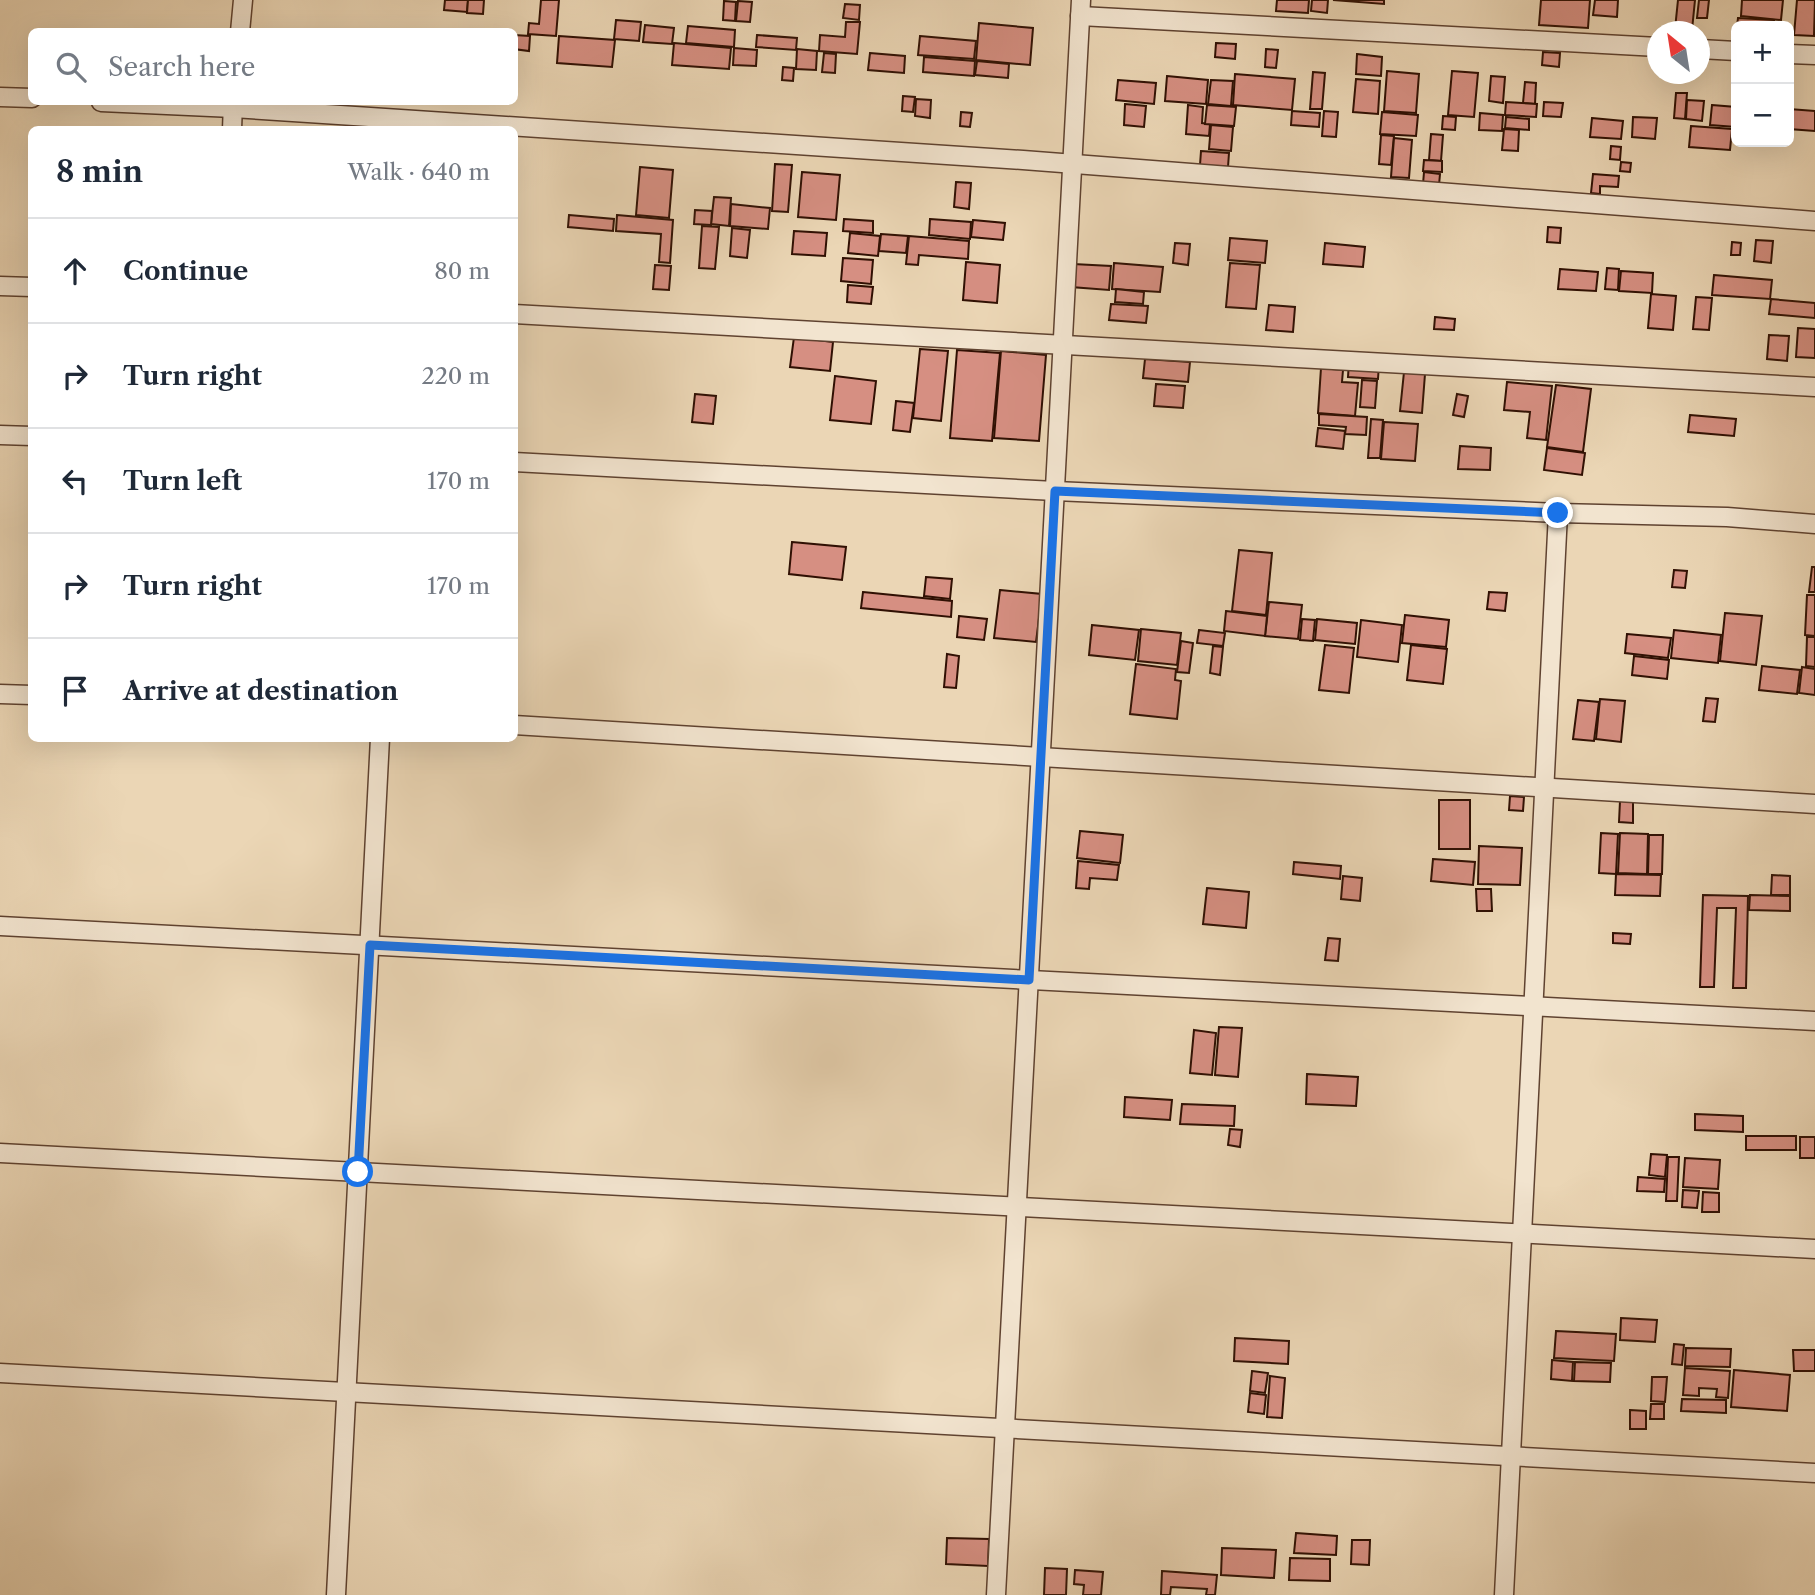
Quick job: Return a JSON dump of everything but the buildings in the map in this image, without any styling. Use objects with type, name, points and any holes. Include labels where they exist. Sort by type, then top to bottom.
[{"type":"street","points":[[240,28],[243,0]]},
{"type":"street","points":[[996,1595],[1081,8],[1647,46]]},
{"type":"street","points":[[1710,50],[1731,51]]},
{"type":"street","points":[[1794,54],[1815,55]]},
{"type":"street","points":[[0,97],[28,98]]},
{"type":"street","points":[[232,126],[233,105],[1073,163],[1815,221]]},
{"type":"street","points":[[0,286],[28,287]]},
{"type":"street","points":[[518,314],[1815,387]]},
{"type":"street","points":[[0,435],[28,436]]},
{"type":"street","points":[[518,462],[1055,491],[1558,513],[1727,517],[1815,524]]},
{"type":"street","points":[[1504,1595],[1558,513]]},
{"type":"street","points":[[0,694],[28,695]]},
{"type":"street","points":[[518,725],[1815,804]]},
{"type":"street","points":[[336,1595],[380,742]]},
{"type":"street","points":[[0,926],[1815,1021]]},
{"type":"street","points":[[0,1153],[1815,1249]]},
{"type":"street","points":[[0,1373],[1815,1473]]},
{"type":"route","points":[[358,1172],[370,945],[1029,980],[1055,491],[1558,513]]}]
